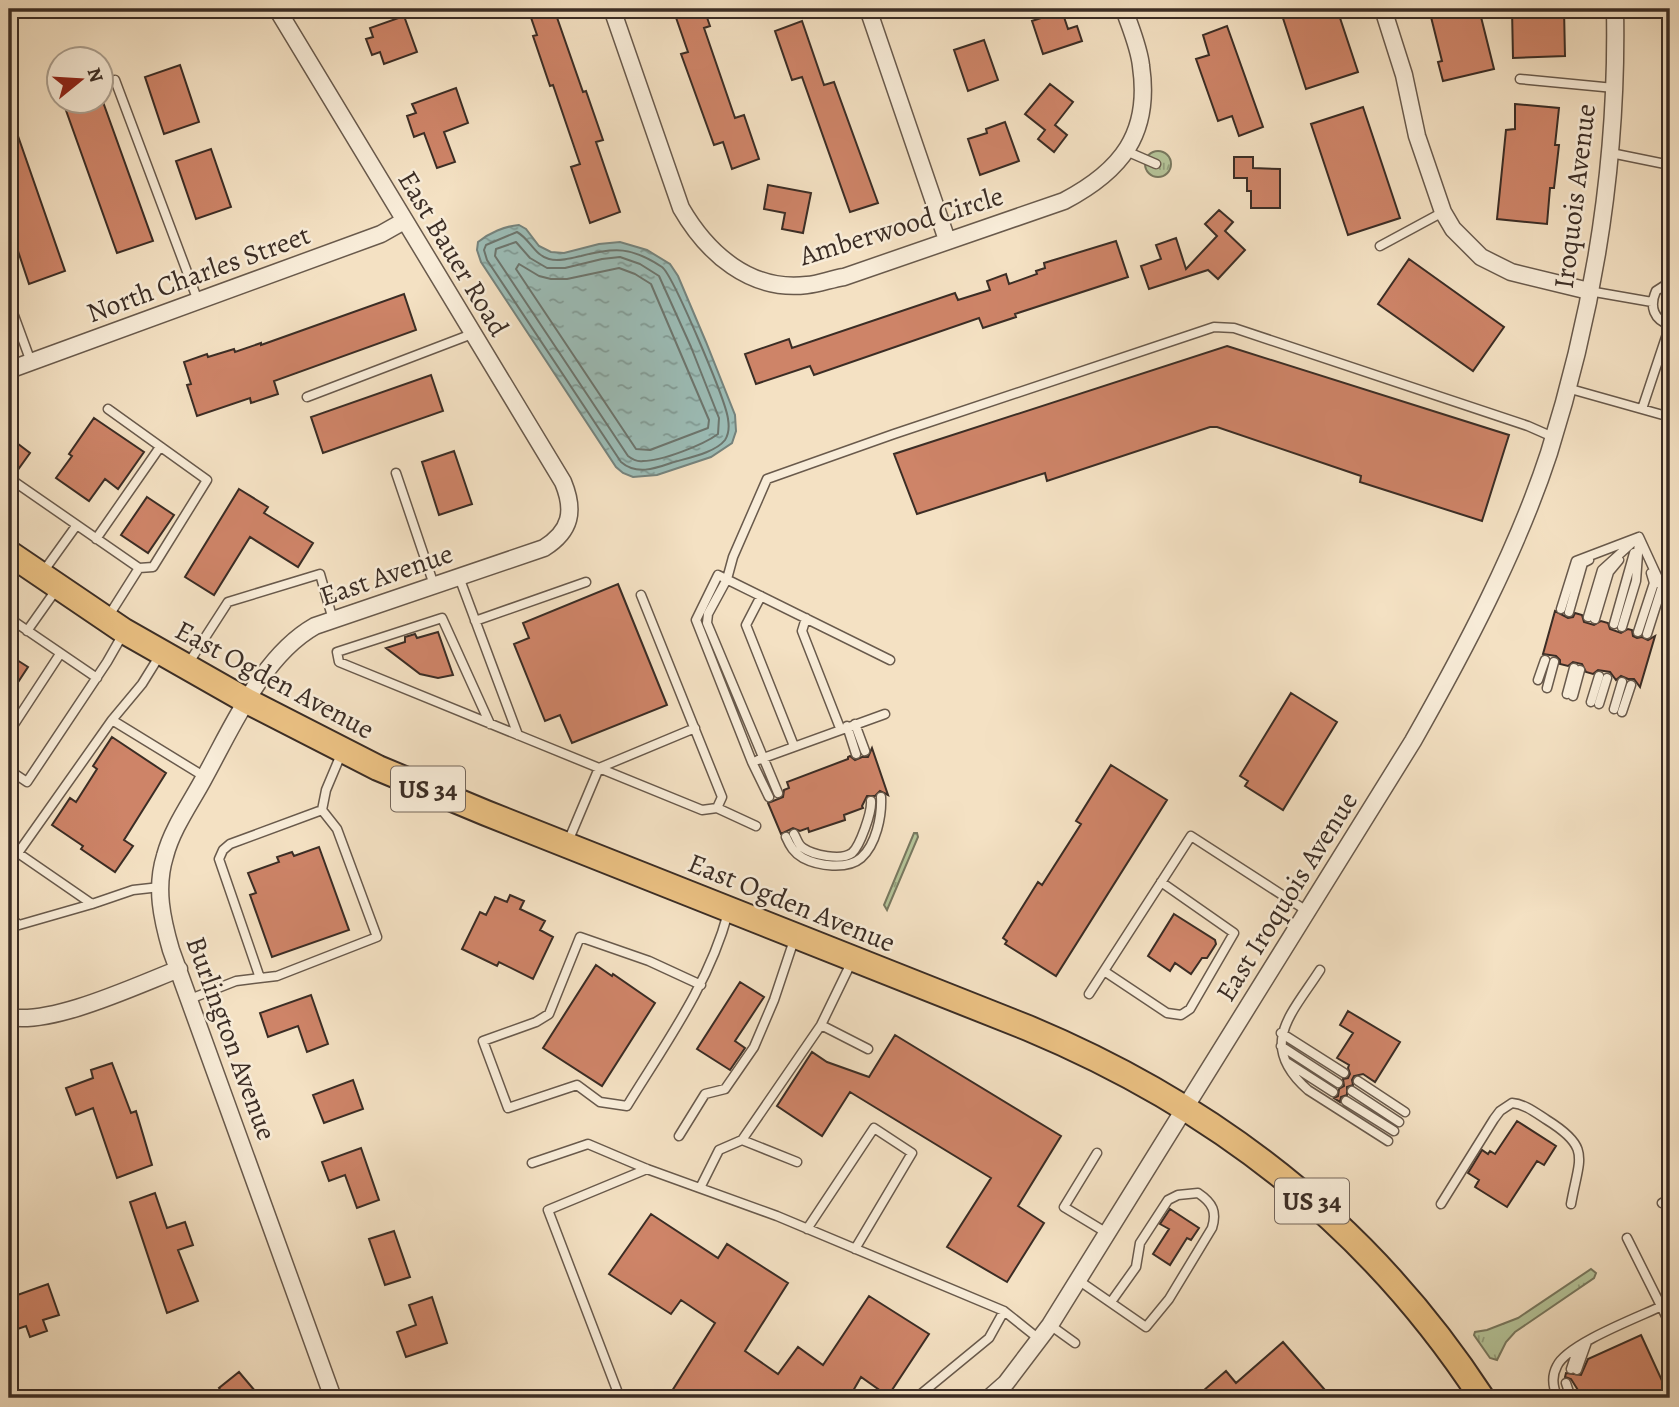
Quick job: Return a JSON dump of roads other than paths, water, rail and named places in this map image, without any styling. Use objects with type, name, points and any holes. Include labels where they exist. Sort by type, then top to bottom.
[{"type":"main road","name":"East Ogden Avenue","points":[[9,553],[116,625],[247,701],[343,751],[475,809],[1065,1044],[1128,1074],[1235,1140],[1332,1218],[1421,1315],[1482,1398]]},
{"type":"street","name":"East Bauer Road","points":[[277,9],[563,482],[570,499],[569,518],[565,528]]},
{"type":"street","name":"Amberwood Circle","points":[[612,9],[681,208],[695,232],[715,255],[734,268],[760,280],[789,285],[806,285],[844,276],[1064,201],[1091,186],[1113,169],[1136,130],[1142,101],[1141,66],[1124,9]]},
{"type":"street","points":[[868,9],[947,240]]},
{"type":"street","points":[[1383,9],[1404,75],[1417,136],[1443,212],[1465,243],[1497,266],[1531,278],[1589,291]]},
{"type":"street","name":"Iroquois Avenue","points":[[1567,388],[1602,227],[1611,153],[1615,9]]},
{"type":"street","name":"North Charles Street","points":[[9,370],[382,234],[404,221]]},
{"type":"street","name":"East Iroquois Avenue","points":[[989,1398],[1006,1383],[1050,1325],[1413,741],[1444,686],[1511,550],[1553,437],[1567,388]]},
{"type":"street","name":"East Avenue","points":[[247,701],[274,661],[301,634],[333,620],[544,548],[557,540],[565,528]]},
{"type":"street","name":"Burlington Avenue","points":[[247,701],[173,834],[164,857],[160,887],[162,918],[334,1398]]},
{"type":"street","points":[[9,1017],[31,1018],[59,1013],[179,969]]},
{"type":"lane","points":[[1520,79],[1614,88]]},
{"type":"lane","points":[[116,83],[198,301]]},
{"type":"lane","points":[[1126,151],[1156,164]]},
{"type":"lane","points":[[1611,153],[1670,165]]},
{"type":"lane","points":[[1380,246],[1443,212]]},
{"type":"lane","points":[[1642,409],[1670,325],[1658,318],[1652,302],[1656,291],[1670,282]]},
{"type":"lane","points":[[1589,291],[1652,302]]},
{"type":"lane","points":[[9,302],[31,362]]},
{"type":"lane","points":[[723,577],[696,620],[752,762],[773,795],[762,758],[707,623],[723,577],[767,479],[1214,327],[1234,328],[1528,426],[1553,437]]},
{"type":"lane","points":[[307,397],[472,334]]},
{"type":"lane","points":[[1567,388],[1670,417]]},
{"type":"lane","points":[[10,481],[139,568],[153,567],[207,480],[108,410]]},
{"type":"lane","points":[[96,539],[160,447]]},
{"type":"lane","points":[[396,473],[434,585]]},
{"type":"lane","points":[[27,631],[76,526]]},
{"type":"lane","points":[[1565,610],[1576,561],[1639,537]]},
{"type":"lane","points":[[1592,618],[1609,572],[1639,537]]},
{"type":"lane","points":[[1618,626],[1639,537]]},
{"type":"lane","points":[[1639,537],[1662,587],[1643,633]]},
{"type":"lane","points":[[9,770],[27,782],[97,678],[139,568]]},
{"type":"lane","points":[[187,667],[228,602],[320,574],[333,620]]},
{"type":"lane","points":[[459,577],[519,735]]},
{"type":"lane","points":[[723,577],[890,660]]},
{"type":"lane","points":[[475,621],[586,582]]},
{"type":"lane","points":[[641,596],[722,797],[717,808]]},
{"type":"lane","points":[[761,596],[746,625],[794,746]]},
{"type":"lane","points":[[9,618],[97,678]]},
{"type":"lane","points":[[490,724],[442,618],[337,652],[339,662],[490,724],[702,810],[717,808],[756,826]]},
{"type":"lane","points":[[806,618],[802,631],[860,752]]},
{"type":"lane","points":[[18,853],[112,720],[142,684],[162,652]]},
{"type":"lane","points":[[9,732],[60,654]]},
{"type":"lane","points":[[1538,680],[1550,661],[1547,688]]},
{"type":"lane","points":[[1570,695],[1577,669]]},
{"type":"lane","points":[[1595,703],[1603,677]]},
{"type":"lane","points":[[1618,710],[1627,683]]},
{"type":"lane","points":[[752,762],[884,714]]},
{"type":"lane","points":[[112,720],[205,777]]},
{"type":"lane","points":[[566,845],[599,768],[695,728]]},
{"type":"lane","points":[[190,999],[236,981],[277,976],[377,937],[337,829],[322,810],[326,790],[343,751]]},
{"type":"lane","points":[[871,801],[871,811],[857,846],[848,856],[805,850],[790,836],[793,850],[802,858],[834,865],[849,864],[859,859],[873,839],[881,814],[881,797]]},
{"type":"lane","points":[[260,978],[219,859],[230,844],[322,810]]},
{"type":"lane","points":[[1089,994],[1191,836],[1307,911]]},
{"type":"lane","points":[[9,846],[92,904]]},
{"type":"lane","points":[[1104,971],[1167,1013],[1181,1015],[1190,1009],[1234,933],[1161,882]]},
{"type":"lane","points":[[9,917],[19,925],[132,890],[160,887]]},
{"type":"lane","points":[[701,985],[649,961],[580,937],[549,1014],[536,1022],[483,1041],[509,1108],[577,1086],[600,1102],[627,1106],[701,985],[719,945],[729,909]]},
{"type":"lane","points":[[679,1136],[705,1094],[725,1089],[754,1047],[774,1000],[796,935]]},
{"type":"lane","points":[[700,1188],[719,1150],[742,1139],[821,1025],[854,958]]},
{"type":"lane","points":[[1320,970],[1282,1033],[1281,1046],[1285,1062],[1308,1090],[1388,1141]]},
{"type":"lane","points":[[821,1025],[868,1049]]},
{"type":"lane","points":[[1282,1033],[1345,1073]]},
{"type":"lane","points":[[1281,1046],[1338,1083]]},
{"type":"lane","points":[[1285,1062],[1333,1092]]},
{"type":"lane","points":[[1358,1082],[1405,1112]]},
{"type":"lane","points":[[1352,1091],[1399,1122]]},
{"type":"lane","points":[[1346,1101],[1394,1131]]},
{"type":"lane","points":[[1441,1203],[1494,1118],[1512,1103],[1525,1106],[1561,1128],[1578,1147],[1580,1159],[1571,1204]]},
{"type":"lane","points":[[807,1228],[874,1128],[912,1153],[855,1249]]},
{"type":"lane","points":[[742,1139],[797,1162]]},
{"type":"lane","points":[[531,1163],[588,1144],[647,1169],[807,1228],[1004,1311],[1040,1340]]},
{"type":"lane","points":[[1097,1153],[1064,1207],[1107,1233]]},
{"type":"lane","points":[[623,1398],[618,1393],[548,1210],[647,1169]]},
{"type":"lane","points":[[1078,1280],[1146,1327],[1169,1299],[1212,1228],[1215,1218],[1212,1204],[1198,1194],[1178,1195],[1168,1200],[1140,1243],[1136,1267],[1111,1302]]},
{"type":"lane","points":[[1627,1238],[1670,1324]]},
{"type":"lane","points":[[1558,1398],[1553,1386],[1557,1364],[1587,1342],[1662,1306]]},
{"type":"lane","points":[[916,1398],[989,1338],[1004,1311]]},
{"type":"lane","points":[[1050,1325],[1075,1343]]},
{"type":"lane","points":[[1578,1348],[1574,1369],[1587,1342]]},
{"type":"lane","points":[[1569,1384],[1573,1398]]},
{"type":"water","points":[[519,225],[526,229],[539,246],[551,252],[564,253],[620,242],[647,250],[670,264],[678,276],[735,415],[736,431],[732,443],[711,457],[657,475],[633,477],[616,467],[481,262],[477,250],[478,242],[497,230]]}]
